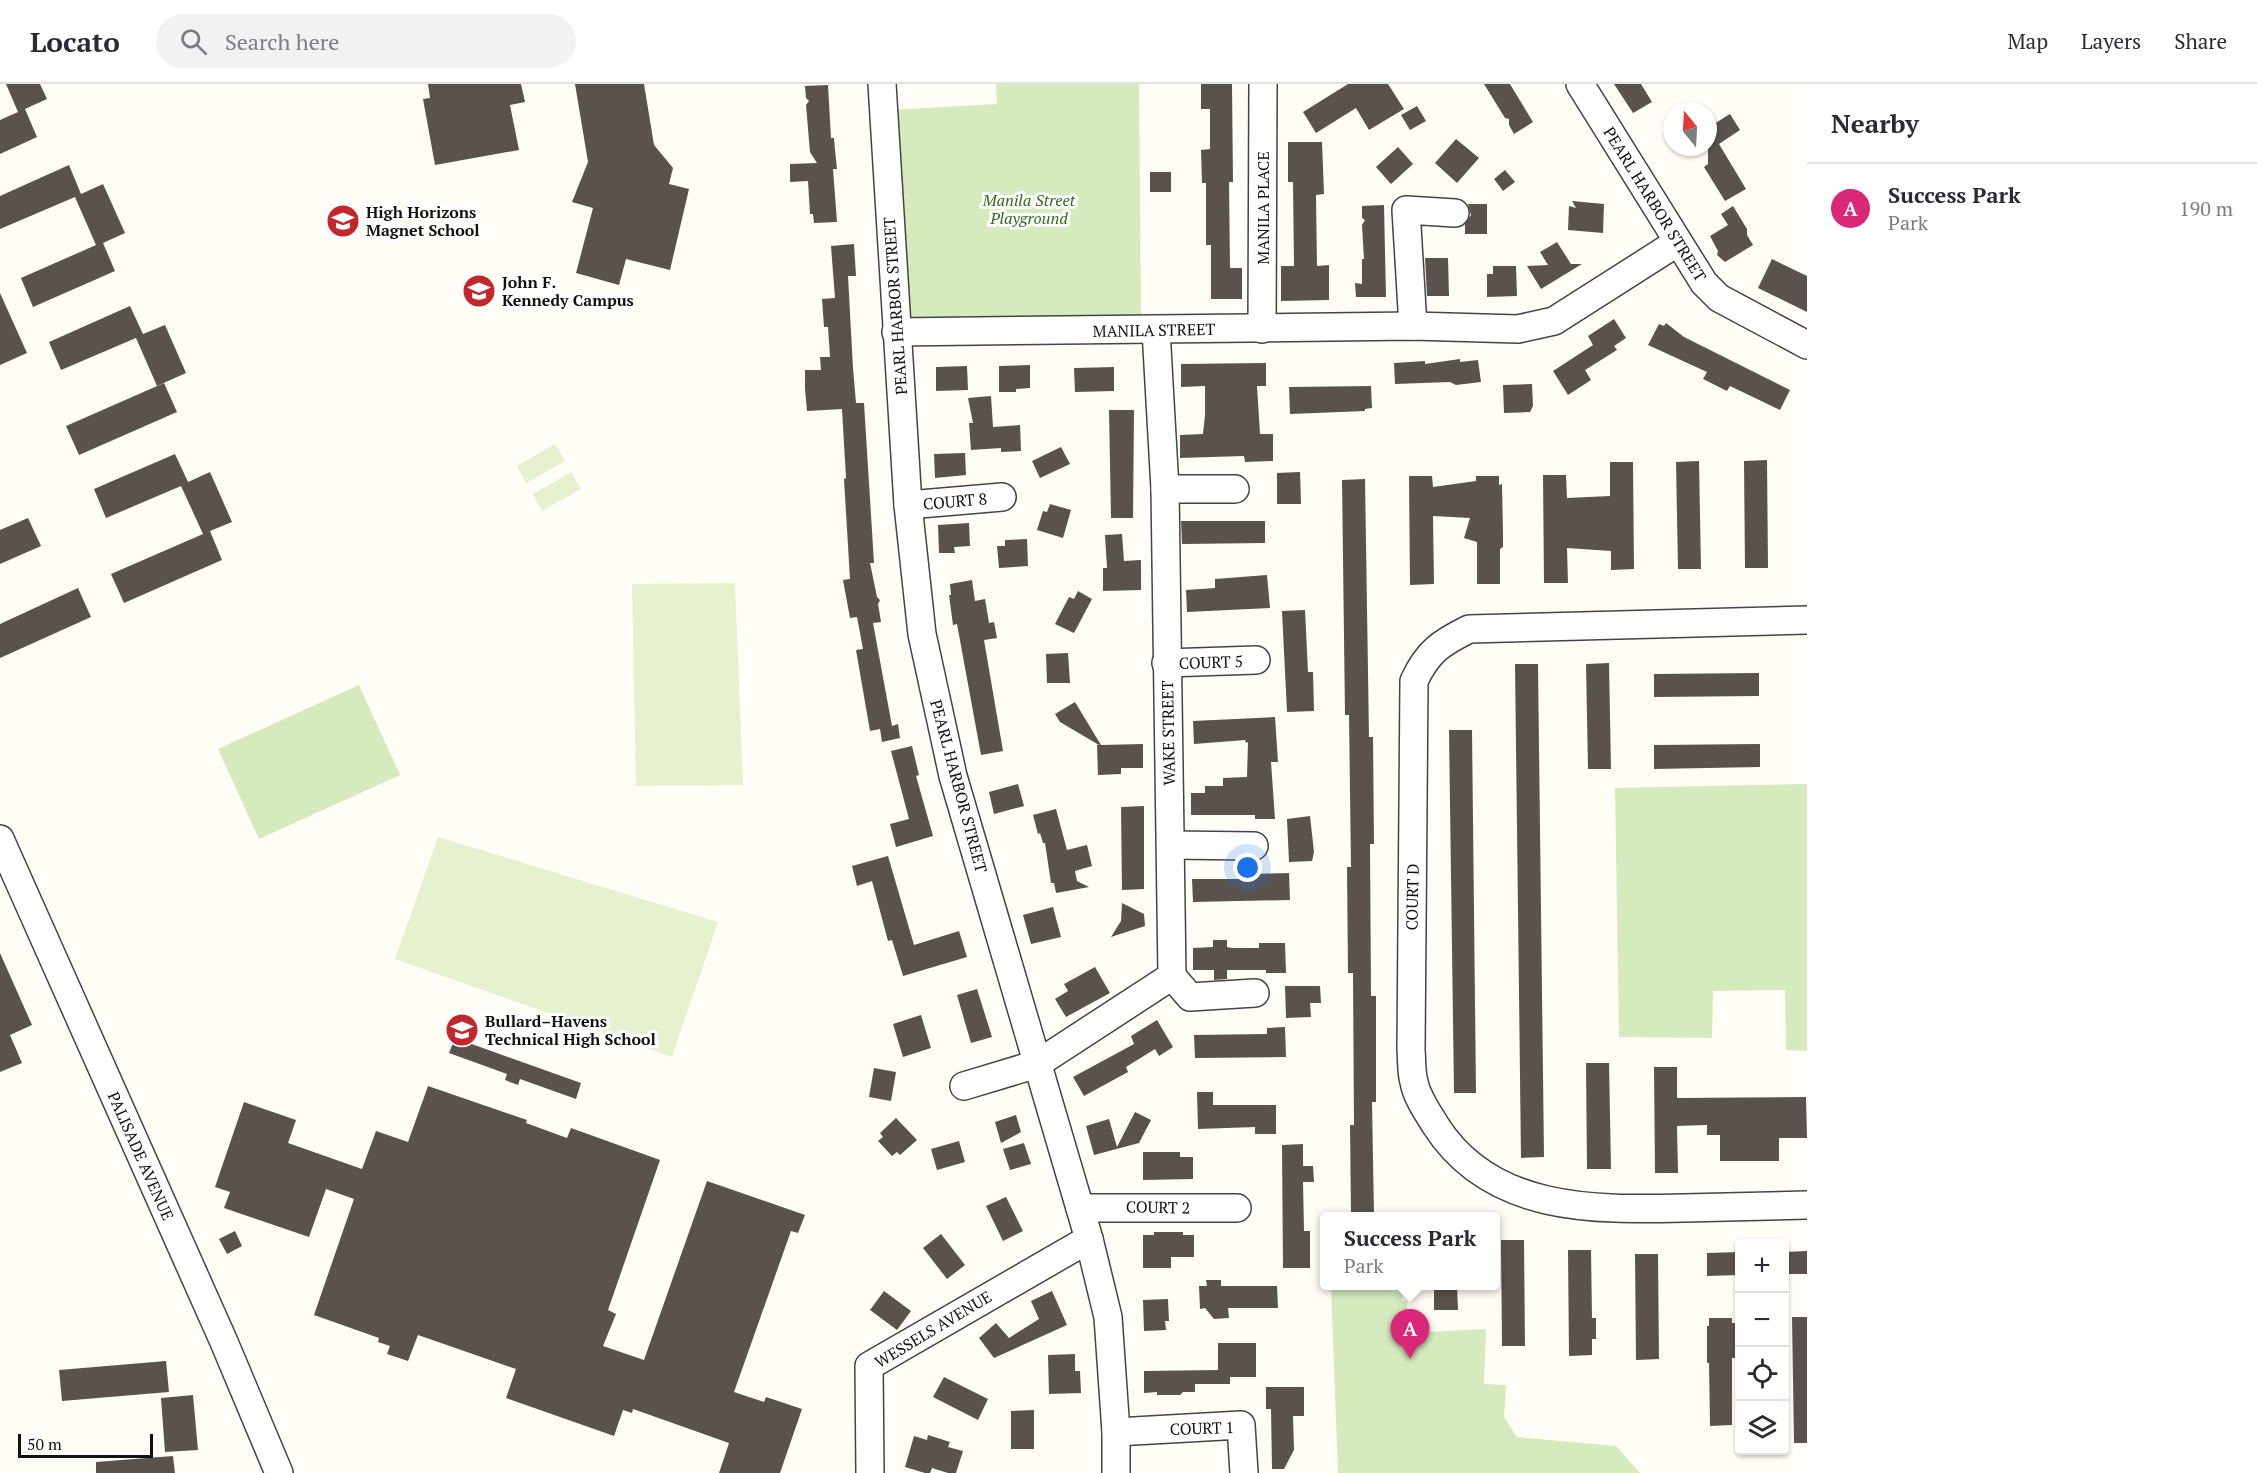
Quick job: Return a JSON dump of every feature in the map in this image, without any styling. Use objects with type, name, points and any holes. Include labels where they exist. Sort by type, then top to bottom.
[{"type":"street","name":"PEARL HARBOR STREET","points":[[882,84],[908,505],[922,634],[953,776],[1089,1239],[1108,1317],[1116,1432],[1116,1473]]},
{"type":"street","name":"PEARL HARBOR STREET","points":[[1580,84],[1704,283],[1719,298],[1807,345]]},
{"type":"street","name":"MANILA PLACE","points":[[1262,329],[1265,85]]},
{"type":"street","points":[[1413,326],[1406,210],[1455,213]]},
{"type":"street","name":"MANILA STREET","points":[[896,332],[1413,326],[1518,329],[1554,321],[1678,242]]},
{"type":"street","name":"WAKE STREET","points":[[1156,330],[1165,489],[1172,976]]},
{"type":"street","points":[[1165,489],[1235,489]]},
{"type":"street","name":"COURT 8","points":[[908,505],[1002,497]]},
{"type":"street","name":"COURT D","points":[[1807,620],[1470,629],[1444,642],[1423,662],[1414,681],[1411,1050],[1414,1083],[1425,1108],[1440,1132],[1464,1161],[1482,1174],[1510,1188],[1565,1205],[1615,1210],[1807,1205]]},
{"type":"street","name":"COURT 5","points":[[1166,663],[1256,660]]},
{"type":"street","name":"PALISADE AVENUE","points":[[0,839],[224,1342],[279,1473]]},
{"type":"street","points":[[1171,845],[1254,846]]},
{"type":"street","points":[[964,1086],[1037,1064],[1172,976],[1190,997],[1254,993]]},
{"type":"street","name":"COURT 2","points":[[1080,1208],[1237,1208]]},
{"type":"street","name":"WESSELS AVENUE","points":[[870,1473],[869,1366],[1089,1239]]},
{"type":"street","name":"COURT 1","points":[[1116,1432],[1241,1425],[1244,1473]]},
{"type":"green space","name":"Manila Street Playground","points":[[996,84],[1139,84],[1141,318],[913,320],[906,316],[890,110],[997,104]]},
{"type":"green space","points":[[555,444],[565,461],[526,483],[517,466]]},
{"type":"green space","points":[[571,472],[581,489],[542,511],[533,494]]},
{"type":"green space","points":[[735,583],[743,785],[636,786],[632,584]]},
{"type":"green space","points":[[359,685],[400,775],[259,839],[218,749]]},
{"type":"green space","points":[[1807,784],[1807,1051],[1786,1050],[1785,990],[1713,991],[1712,1038],[1619,1037],[1615,788]]},
{"type":"green space","points":[[438,837],[718,922],[672,1057],[395,959]]},
{"type":"green space","points":[[1331,1290],[1402,1290],[1402,1301],[1407,1301],[1406,1333],[1486,1329],[1484,1384],[1506,1385],[1504,1417],[1517,1437],[1616,1446],[1640,1473],[1338,1473]]},
{"type":"building","points":[[6,84],[40,84],[47,99],[25,109],[37,137],[0,154],[0,120],[18,112]]},
{"type":"building","points":[[428,84],[521,84],[525,102],[510,105],[519,150],[435,165],[423,99],[430,98]]},
{"type":"building","points":[[575,84],[644,84],[654,145],[673,168],[669,184],[689,189],[670,270],[626,259],[619,285],[576,273],[593,208],[572,202],[588,162]]},
{"type":"building","points":[[1201,84],[1232,84],[1233,182],[1229,182],[1230,268],[1242,268],[1242,299],[1211,299],[1211,245],[1206,245],[1206,183],[1202,183],[1201,150],[1210,149],[1210,109],[1201,109]]},
{"type":"building","points":[[1348,84],[1388,84],[1404,109],[1369,130],[1356,108],[1316,133],[1303,112]]},
{"type":"building","points":[[1484,84],[1510,84],[1533,122],[1514,134],[1509,125],[1509,119],[1505,118]]},
{"type":"building","points":[[1614,84],[1641,84],[1652,102],[1633,113]]},
{"type":"building","points":[[828,85],[831,138],[834,138],[837,169],[833,169],[837,222],[814,223],[813,214],[810,214],[808,181],[790,182],[790,164],[817,163],[810,152],[806,105],[809,101],[806,98],[805,86]]},
{"type":"building","points":[[1417,106],[1426,121],[1410,130],[1401,115]]},
{"type":"building","points":[[1730,114],[1740,130],[1719,144],[1746,189],[1725,201],[1704,167],[1708,164],[1708,156],[1717,156],[1717,122]]},
{"type":"building","points":[[1456,139],[1479,158],[1457,183],[1435,163]]},
{"type":"building","points":[[1288,142],[1322,142],[1324,194],[1316,195],[1317,266],[1329,265],[1329,300],[1281,301],[1281,266],[1294,266],[1293,182],[1288,182]]},
{"type":"building","points":[[1398,147],[1413,164],[1391,184],[1376,167]]},
{"type":"building","points":[[69,165],[81,194],[103,184],[125,233],[103,243],[115,271],[33,307],[21,278],[96,245],[75,197],[0,229],[0,196]]},
{"type":"building","points":[[1505,170],[1515,182],[1503,191],[1494,179]]},
{"type":"building","points":[[1150,172],[1171,172],[1171,192],[1150,192]]},
{"type":"building","points":[[1572,201],[1604,204],[1603,233],[1568,230],[1569,206],[1576,208]]},
{"type":"building","points":[[1468,204],[1487,204],[1487,234],[1465,234],[1465,224],[1471,215]]},
{"type":"building","points":[[1384,205],[1386,297],[1356,297],[1355,283],[1362,284],[1362,259],[1364,259],[1362,225],[1365,220],[1362,218],[1362,206]]},
{"type":"building","points":[[1733,206],[1747,229],[1747,235],[1753,245],[1725,262],[1717,255],[1718,251],[1710,236],[1728,225],[1721,214]]},
{"type":"building","points":[[1557,242],[1571,264],[1582,264],[1541,289],[1527,266],[1548,265],[1540,252]]},
{"type":"building","points":[[854,244],[856,276],[848,276],[853,368],[856,403],[864,403],[874,563],[870,563],[877,597],[880,600],[878,604],[881,622],[873,623],[892,726],[898,724],[900,738],[882,742],[880,729],[870,731],[856,650],[863,649],[857,617],[850,618],[843,580],[850,579],[842,409],[807,411],[805,389],[805,370],[821,370],[820,357],[830,357],[828,327],[824,327],[822,299],[835,298],[831,246]]},
{"type":"building","points":[[1425,258],[1448,258],[1449,296],[1427,296]]},
{"type":"building","points":[[1772,259],[1807,276],[1807,312],[1758,288]]},
{"type":"building","points":[[1493,266],[1516,266],[1517,296],[1487,297],[1487,274],[1493,274]]},
{"type":"building","points":[[0,293],[27,353],[0,365]]},
{"type":"building","points":[[130,306],[143,334],[165,325],[186,373],[157,386],[136,338],[61,370],[49,342]]},
{"type":"building","points":[[1614,319],[1626,338],[1614,346],[1617,350],[1585,370],[1591,380],[1568,395],[1553,371],[1593,345],[1588,336]]},
{"type":"building","points":[[1666,323],[1684,337],[1790,390],[1780,410],[1730,386],[1727,391],[1703,379],[1707,372],[1648,345],[1659,324],[1664,326]]},
{"type":"building","points":[[1460,359],[1460,362],[1478,360],[1481,382],[1456,385],[1450,382],[1395,384],[1394,363],[1425,361],[1425,364]]},
{"type":"building","points":[[1266,363],[1266,386],[1257,386],[1260,434],[1273,434],[1273,461],[1245,462],[1244,456],[1180,458],[1180,435],[1203,434],[1205,415],[1205,386],[1181,387],[1181,364]]},
{"type":"building","points":[[1030,365],[1030,388],[1016,389],[1016,392],[999,392],[999,366]]},
{"type":"building","points":[[967,366],[968,390],[936,391],[936,367]]},
{"type":"building","points":[[1114,367],[1114,391],[1075,392],[1074,368]]},
{"type":"building","points":[[164,383],[177,412],[79,455],[66,426]]},
{"type":"building","points":[[1532,384],[1533,406],[1530,412],[1504,413],[1503,385]]},
{"type":"building","points":[[1371,386],[1372,408],[1365,409],[1365,411],[1290,414],[1289,387]]},
{"type":"building","points":[[991,396],[993,427],[1020,425],[1021,451],[1001,452],[1001,448],[971,450],[969,423],[973,423],[968,398]]},
{"type":"building","points":[[1109,410],[1134,410],[1133,518],[1111,518]]},
{"type":"building","points":[[1061,447],[1070,464],[1040,478],[1032,461]]},
{"type":"building","points":[[965,453],[966,475],[935,478],[934,454]]},
{"type":"building","points":[[175,454],[188,482],[210,472],[232,522],[210,531],[222,560],[124,603],[111,574],[203,534],[181,486],[106,518],[94,489]]},
{"type":"building","points":[[1767,460],[1768,568],[1745,568],[1744,461]]},
{"type":"building","points":[[1699,461],[1701,569],[1678,569],[1676,462]]},
{"type":"building","points":[[1610,462],[1633,462],[1634,569],[1611,570],[1611,551],[1567,548],[1568,583],[1544,583],[1543,475],[1566,475],[1567,498],[1610,496]]},
{"type":"building","points":[[1300,472],[1301,504],[1277,504],[1277,473]]},
{"type":"building","points":[[1409,476],[1432,476],[1433,487],[1476,481],[1476,476],[1499,476],[1499,485],[1502,484],[1503,534],[1503,547],[1500,549],[1500,584],[1477,584],[1477,542],[1464,538],[1470,518],[1433,516],[1434,584],[1410,585]]},
{"type":"building","points":[[1365,479],[1369,737],[1373,737],[1374,844],[1370,844],[1371,996],[1376,996],[1376,1102],[1372,1102],[1374,1212],[1351,1212],[1350,1125],[1354,1125],[1353,973],[1348,973],[1347,867],[1351,867],[1349,715],[1345,715],[1342,480]]},
{"type":"building","points":[[1050,504],[1071,510],[1063,538],[1037,530],[1043,511],[1047,512]]},
{"type":"building","points":[[28,518],[41,546],[0,564],[0,530]]},
{"type":"building","points":[[1181,521],[1265,521],[1265,543],[1182,544]]},
{"type":"building","points":[[969,523],[970,546],[954,547],[955,553],[939,553],[938,525]]},
{"type":"building","points":[[1122,534],[1124,561],[1141,560],[1141,590],[1103,591],[1103,568],[1107,568],[1105,535]]},
{"type":"building","points":[[1027,539],[1028,566],[999,568],[997,546],[1005,546],[1005,540]]},
{"type":"building","points":[[1267,575],[1270,608],[1187,612],[1186,590],[1215,588],[1215,579]]},
{"type":"building","points":[[972,580],[975,601],[985,599],[989,623],[994,622],[997,638],[984,640],[1003,751],[981,755],[957,624],[953,625],[949,595],[951,595],[950,584]]},
{"type":"building","points":[[78,588],[91,617],[0,658],[0,624]]},
{"type":"building","points":[[1078,591],[1092,599],[1074,633],[1055,624],[1069,597],[1074,599]]},
{"type":"building","points":[[1305,610],[1308,672],[1313,672],[1314,711],[1287,712],[1282,611]]},
{"type":"building","points":[[1068,653],[1070,683],[1047,683],[1046,654]]},
{"type":"building","points":[[1609,663],[1611,769],[1588,769],[1586,664]]},
{"type":"building","points":[[1515,664],[1538,664],[1544,1157],[1521,1158]]},
{"type":"building","points":[[1759,673],[1759,696],[1654,697],[1654,674]]},
{"type":"building","points":[[1075,702],[1101,745],[1143,744],[1143,768],[1121,768],[1121,774],[1098,775],[1097,745],[1099,745],[1060,722],[1055,714]]},
{"type":"building","points":[[1275,717],[1278,762],[1271,762],[1275,819],[1255,819],[1255,815],[1191,815],[1191,793],[1205,793],[1205,786],[1223,786],[1223,778],[1247,777],[1248,742],[1246,743],[1245,740],[1194,744],[1193,721]]},
{"type":"building","points":[[1449,730],[1472,730],[1476,1093],[1454,1093]]},
{"type":"building","points":[[1760,744],[1760,767],[1654,769],[1654,745]]},
{"type":"building","points":[[912,746],[919,775],[916,776],[933,836],[896,847],[890,824],[909,819],[891,751]]},
{"type":"building","points":[[1018,784],[1024,806],[994,814],[989,792]]},
{"type":"building","points":[[1144,806],[1144,889],[1122,890],[1121,807]]},
{"type":"building","points":[[1056,809],[1067,850],[1087,845],[1092,866],[1075,871],[1077,881],[1089,887],[1056,893],[1054,883],[1051,883],[1045,843],[1040,833],[1038,834],[1033,815]]},
{"type":"building","points":[[1310,816],[1314,852],[1312,861],[1289,862],[1287,819]]},
{"type":"building","points":[[888,856],[914,945],[959,931],[967,957],[903,976],[892,940],[888,941],[872,881],[857,886],[852,866]]},
{"type":"building","points":[[1289,873],[1290,900],[1193,902],[1192,879],[1253,879],[1253,874]]},
{"type":"building","points":[[1122,903],[1144,914],[1145,926],[1111,937],[1121,921]]},
{"type":"building","points":[[1053,907],[1061,937],[1031,944],[1023,915]]},
{"type":"building","points":[[1213,940],[1227,940],[1227,947],[1232,948],[1259,948],[1259,943],[1285,943],[1286,973],[1266,973],[1266,970],[1227,970],[1227,979],[1214,980],[1214,970],[1193,970],[1193,948],[1213,947]]},
{"type":"building","points":[[0,953],[32,1025],[10,1035],[22,1063],[0,1072]]},
{"type":"building","points":[[1095,967],[1110,993],[1066,1017],[1055,999],[1068,991],[1064,984]]},
{"type":"building","points":[[1285,986],[1320,986],[1321,1003],[1310,1003],[1311,1017],[1286,1018]]},
{"type":"building","points":[[977,989],[992,1037],[971,1043],[957,995]]},
{"type":"building","points":[[921,1015],[931,1048],[903,1057],[893,1024]]},
{"type":"building","points":[[1157,1020],[1173,1047],[1159,1056],[1155,1049],[1126,1067],[1128,1072],[1084,1096],[1073,1077],[1134,1044],[1131,1036]]},
{"type":"building","points":[[1285,1027],[1286,1057],[1195,1058],[1194,1035],[1267,1034],[1267,1028]]},
{"type":"building","points":[[455,1038],[581,1083],[576,1099],[520,1079],[518,1085],[505,1080],[507,1074],[449,1053]]},
{"type":"building","points":[[1586,1063],[1609,1063],[1611,1169],[1587,1169]]},
{"type":"building","points":[[1654,1067],[1677,1067],[1677,1098],[1806,1097],[1807,1138],[1779,1138],[1779,1161],[1720,1161],[1720,1135],[1707,1135],[1707,1125],[1677,1126],[1678,1173],[1655,1173]]},
{"type":"building","points":[[874,1068],[896,1072],[891,1101],[869,1097]]},
{"type":"building","points":[[428,1086],[527,1120],[526,1123],[567,1138],[571,1128],[660,1160],[608,1310],[616,1314],[603,1346],[644,1360],[707,1181],[805,1215],[798,1233],[791,1231],[734,1392],[764,1402],[766,1397],[802,1409],[780,1473],[719,1473],[729,1443],[633,1409],[632,1413],[623,1410],[614,1436],[506,1398],[516,1369],[418,1335],[408,1361],[387,1354],[390,1346],[378,1342],[379,1338],[314,1315],[354,1199],[326,1189],[309,1237],[224,1208],[230,1192],[215,1187],[244,1102],[296,1120],[288,1143],[362,1169],[376,1131],[408,1142]]},
{"type":"building","points":[[1197,1092],[1213,1092],[1213,1105],[1276,1105],[1276,1134],[1255,1134],[1255,1127],[1198,1129]]},
{"type":"building","points":[[1135,1112],[1151,1120],[1139,1143],[1094,1155],[1086,1126],[1109,1119],[1117,1147]]},
{"type":"building","points":[[1016,1115],[1021,1132],[1001,1143],[995,1122]]},
{"type":"building","points":[[896,1118],[917,1140],[900,1155],[897,1152],[892,1156],[878,1141],[883,1137],[880,1133]]},
{"type":"building","points":[[959,1141],[965,1162],[937,1170],[931,1149]]},
{"type":"building","points":[[1024,1143],[1031,1164],[1010,1170],[1003,1149]]},
{"type":"building","points":[[1303,1144],[1303,1166],[1313,1166],[1314,1182],[1303,1182],[1304,1231],[1310,1231],[1310,1268],[1283,1268],[1282,1145]]},
{"type":"building","points":[[1143,1152],[1180,1152],[1180,1157],[1193,1157],[1193,1179],[1143,1180]]},
{"type":"building","points":[[1006,1197],[1023,1231],[1003,1241],[986,1206]]},
{"type":"building","points":[[235,1231],[242,1246],[227,1254],[219,1239]]},
{"type":"building","points":[[1154,1232],[1183,1232],[1183,1235],[1194,1235],[1194,1257],[1171,1257],[1171,1268],[1143,1268],[1143,1235],[1154,1235]]},
{"type":"building","points":[[941,1234],[965,1265],[947,1279],[923,1248]]},
{"type":"building","points":[[1501,1240],[1524,1240],[1525,1346],[1502,1346]]},
{"type":"building","points":[[1568,1250],[1591,1250],[1592,1318],[1596,1318],[1596,1339],[1592,1339],[1592,1355],[1569,1356]]},
{"type":"building","points":[[1807,1251],[1807,1274],[1789,1274],[1789,1252]]},
{"type":"building","points":[[1735,1252],[1735,1275],[1707,1276],[1707,1253]]},
{"type":"building","points":[[1635,1254],[1658,1254],[1659,1359],[1636,1360]]},
{"type":"building","points":[[1206,1280],[1221,1280],[1221,1286],[1277,1286],[1278,1308],[1228,1308],[1229,1318],[1214,1319],[1205,1308],[1200,1309],[1199,1286],[1207,1286]]},
{"type":"building","points":[[1434,1290],[1457,1290],[1458,1310],[1434,1310]]},
{"type":"building","points":[[884,1291],[911,1311],[897,1330],[870,1310]]},
{"type":"building","points":[[1052,1291],[1067,1325],[994,1358],[979,1338],[996,1323],[1009,1338],[1039,1319],[1031,1301]]},
{"type":"building","points":[[1168,1299],[1169,1321],[1165,1321],[1166,1330],[1144,1331],[1143,1300]]},
{"type":"building","points":[[1792,1317],[1807,1317],[1807,1443],[1794,1443]]},
{"type":"building","points":[[1709,1318],[1732,1318],[1732,1323],[1735,1323],[1735,1358],[1732,1358],[1732,1425],[1710,1426],[1709,1363],[1707,1363],[1707,1326],[1709,1326]]},
{"type":"building","points":[[1218,1343],[1256,1343],[1256,1377],[1230,1377],[1230,1384],[1195,1384],[1195,1392],[1183,1392],[1180,1395],[1144,1393],[1144,1371],[1218,1370]]},
{"type":"building","points":[[1075,1354],[1075,1371],[1080,1371],[1081,1393],[1049,1394],[1048,1355]]},
{"type":"building","points":[[166,1361],[169,1392],[62,1401],[59,1370]]},
{"type":"building","points":[[944,1377],[988,1399],[978,1420],[933,1397]]},
{"type":"building","points":[[1266,1387],[1304,1387],[1304,1416],[1293,1416],[1294,1450],[1284,1469],[1272,1469],[1271,1409],[1266,1409]]},
{"type":"building","points":[[193,1395],[198,1450],[165,1452],[161,1398]]},
{"type":"building","points":[[1034,1410],[1034,1449],[1011,1449],[1011,1411]]},
{"type":"building","points":[[928,1435],[950,1442],[948,1447],[963,1451],[956,1473],[932,1468],[930,1473],[925,1473],[905,1467],[914,1436],[927,1440]]},
{"type":"building","points":[[173,1456],[175,1473],[96,1473],[96,1462]]},
{"type":"place","name":"High Horizons Magnet School","points":[[343,221]]},
{"type":"place","name":"John F. Kennedy Campus","points":[[479,291]]},
{"type":"place","name":"Bullard–Havens Technical High School","points":[[462,1030]]},
{"type":"place","name":"Success Park","points":[[1410,1359]]}]
